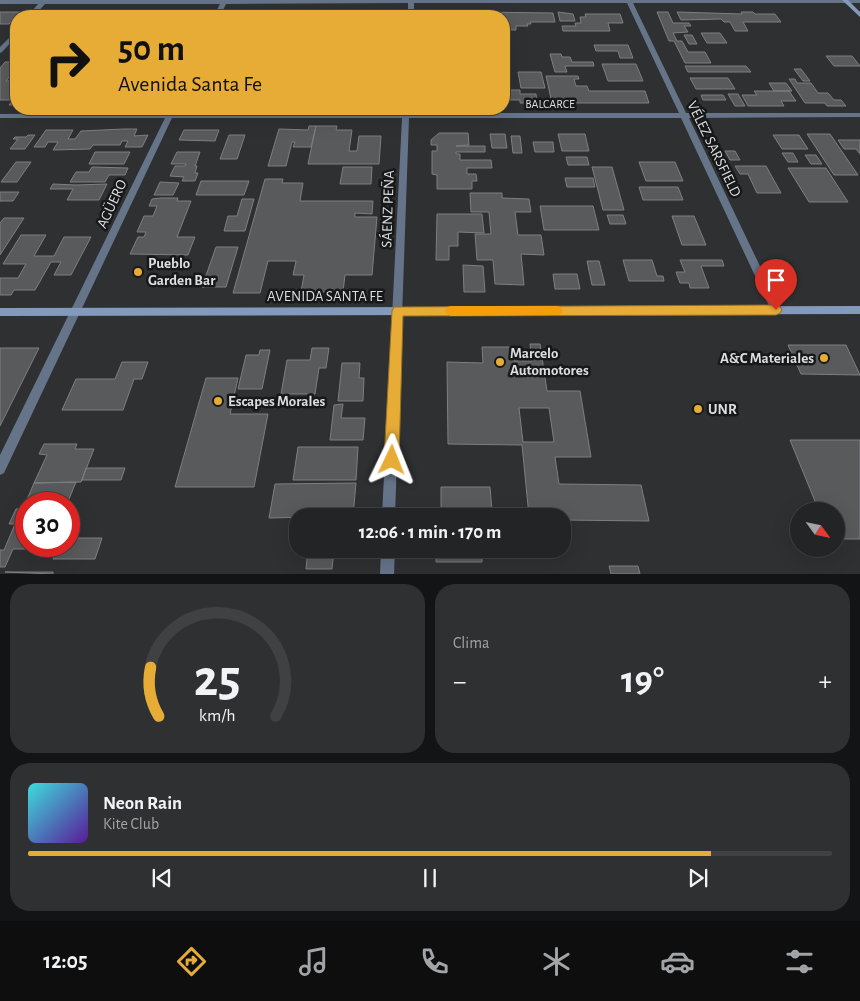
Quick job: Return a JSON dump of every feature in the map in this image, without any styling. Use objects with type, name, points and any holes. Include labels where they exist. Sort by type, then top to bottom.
[{"type":"main road","points":[[846,0],[860,15]]},
{"type":"main road","name":"AVENIDA SANTA FE","points":[[0,312],[860,310]]},
{"type":"street","name":"VÉLEZ SARSFIELD","points":[[630,1],[682,115],[776,310]]},
{"type":"street","points":[[0,2],[860,1]]},
{"type":"street","points":[[0,51],[10,40]]},
{"type":"street","name":"BALCARCE","points":[[510,113],[860,115]]},
{"type":"street","name":"BALCARCE","points":[[0,116],[43,115]]},
{"type":"street","name":"AGÜERO","points":[[0,469],[170,115]]},
{"type":"street","name":"SÁENZ PEÑA","points":[[389,508],[406,115]]},
{"type":"street","points":[[387,574],[388,558]]},
{"type":"building","points":[[0,12],[10,12],[10,23],[0,24]]},
{"type":"building","points":[[510,12],[553,13],[555,22],[530,22],[531,24],[527,24],[528,26],[516,26],[516,30],[510,30]]},
{"type":"building","points":[[558,12],[573,14],[575,21],[560,21]]},
{"type":"building","points":[[657,12],[668,12],[673,23],[689,23],[691,26],[684,26],[688,32],[673,33],[677,41],[682,41],[688,52],[705,52],[711,63],[685,63],[674,41],[669,41]]},
{"type":"building","points":[[677,12],[742,14],[741,12],[753,12],[755,14],[775,14],[781,22],[743,22],[748,31],[735,31],[730,22],[724,22],[721,19],[681,20]]},
{"type":"building","points":[[585,14],[620,14],[623,23],[608,23],[610,31],[563,31],[562,26],[576,26],[575,23],[581,23],[580,17],[586,17]]},
{"type":"building","points":[[701,33],[720,33],[727,43],[707,43]]},
{"type":"building","points":[[684,35],[692,35],[697,44],[689,44]]},
{"type":"building","points":[[594,45],[628,45],[633,58],[620,58],[618,51],[596,51]]},
{"type":"building","points":[[550,54],[561,54],[562,57],[570,57],[572,62],[593,62],[594,66],[565,66],[567,72],[555,72]]},
{"type":"building","points":[[826,56],[852,56],[860,66],[834,66]]},
{"type":"building","points":[[5,62],[10,62],[10,77],[6,81],[10,81],[10,100],[0,100],[0,68]]},
{"type":"building","points":[[602,64],[636,64],[643,81],[608,81]]},
{"type":"building","points":[[685,66],[746,66],[751,72],[688,72]]},
{"type":"building","points":[[794,69],[801,69],[810,81],[803,81]]},
{"type":"building","points":[[518,72],[541,72],[545,88],[521,88]]},
{"type":"building","points":[[546,76],[578,76],[579,79],[574,79],[576,86],[587,86],[589,91],[645,91],[649,103],[552,103]]},
{"type":"building","points":[[690,78],[728,78],[735,89],[696,89]]},
{"type":"building","points":[[789,79],[795,79],[797,83],[811,83],[818,93],[828,93],[834,100],[841,100],[846,106],[805,103]]},
{"type":"building","points":[[769,83],[786,83],[792,91],[774,91]]},
{"type":"building","points":[[510,90],[520,90],[520,94],[536,94],[537,103],[520,103],[520,100],[510,100]]},
{"type":"building","points":[[754,91],[789,91],[796,101],[781,101],[784,106],[748,106],[742,95],[757,95]]},
{"type":"building","points":[[728,94],[738,94],[745,106],[735,106]]},
{"type":"building","points":[[701,95],[723,95],[726,100],[703,100]]},
{"type":"building","points":[[309,126],[316,126],[311,147],[293,147],[295,142],[292,142],[286,166],[268,166],[279,129],[308,130]]},
{"type":"building","points":[[316,126],[337,126],[336,130],[352,130],[349,151],[357,151],[359,136],[381,136],[379,164],[308,164]]},
{"type":"building","points":[[137,129],[134,136],[148,135],[142,147],[125,147],[128,141],[122,141],[120,145],[93,145],[90,149],[53,150],[58,142],[48,142],[45,147],[34,147],[46,130],[73,130],[68,139],[75,139],[81,131]]},
{"type":"building","points":[[184,130],[219,130],[215,141],[179,140]]},
{"type":"building","points":[[439,133],[468,133],[469,145],[456,146],[485,146],[485,152],[456,152],[456,154],[460,154],[460,160],[491,160],[492,168],[467,168],[467,174],[476,174],[477,181],[472,181],[472,189],[437,189],[437,175],[432,174],[432,151],[437,151],[437,145],[431,145],[431,140]]},
{"type":"building","points":[[490,134],[505,134],[507,148],[492,148]]},
{"type":"building","points":[[558,134],[585,134],[589,151],[562,151]]},
{"type":"building","points":[[807,134],[830,134],[858,175],[834,175]]},
{"type":"building","points":[[28,135],[35,135],[25,149],[10,149],[18,139],[13,139],[15,137],[26,137]]},
{"type":"building","points":[[229,135],[245,135],[237,159],[220,159]]},
{"type":"building","points":[[773,135],[799,135],[808,149],[782,149]]},
{"type":"building","points":[[511,136],[520,136],[522,153],[513,153]]},
{"type":"building","points":[[838,140],[860,140],[860,154],[856,149],[844,149]]},
{"type":"building","points":[[533,142],[553,142],[554,152],[535,152]]},
{"type":"building","points":[[725,151],[735,151],[740,160],[730,160]]},
{"type":"building","points":[[95,152],[130,152],[124,164],[89,164]]},
{"type":"building","points":[[177,152],[200,152],[195,166],[197,166],[195,173],[198,173],[195,181],[182,181],[184,177],[170,176],[175,166],[185,166],[186,164],[171,164]]},
{"type":"building","points":[[782,153],[793,153],[798,162],[788,162]]},
{"type":"building","points":[[805,155],[816,155],[822,164],[811,164]]},
{"type":"building","points":[[566,157],[587,157],[589,165],[568,165]]},
{"type":"building","points":[[16,162],[31,162],[17,182],[1,182]]},
{"type":"building","points":[[639,162],[675,162],[683,181],[646,181]]},
{"type":"building","points":[[735,166],[766,166],[781,193],[757,193],[748,174],[740,174]]},
{"type":"building","points":[[92,167],[128,168],[125,175],[109,175],[105,182],[70,182],[76,172],[89,172]]},
{"type":"building","points":[[343,167],[372,167],[371,184],[340,184]]},
{"type":"building","points":[[592,167],[612,167],[624,210],[603,210]]},
{"type":"building","points":[[788,168],[826,168],[848,202],[809,202]]},
{"type":"building","points":[[565,178],[593,178],[595,187],[567,187]]},
{"type":"building","points":[[265,179],[283,179],[282,183],[303,183],[300,201],[373,201],[372,214],[355,213],[355,217],[377,217],[372,275],[345,275],[343,292],[301,292],[304,275],[293,275],[296,261],[268,261],[260,293],[233,293]]},
{"type":"building","points":[[201,181],[249,181],[244,195],[196,195]]},
{"type":"building","points":[[160,182],[179,183],[173,195],[154,195]]},
{"type":"building","points":[[53,184],[107,184],[99,200],[67,200],[73,189],[50,189]]},
{"type":"building","points":[[639,187],[678,187],[683,200],[643,200]]},
{"type":"building","points":[[0,192],[19,192],[13,201],[0,201]]},
{"type":"building","points":[[470,193],[502,193],[502,198],[529,199],[531,212],[515,212],[518,235],[541,235],[544,255],[521,254],[524,285],[495,284],[493,260],[477,260],[475,234],[491,234],[489,212],[471,212]]},
{"type":"building","points":[[178,198],[177,201],[191,201],[177,237],[195,237],[188,255],[130,254],[138,237],[144,237],[146,232],[137,232],[144,216],[153,216],[157,206],[149,206],[152,199]]},
{"type":"building","points":[[242,199],[254,199],[245,231],[224,231],[228,216],[237,216]]},
{"type":"building","points":[[540,206],[593,206],[599,230],[544,230]]},
{"type":"building","points":[[437,214],[482,214],[484,233],[458,232],[458,246],[449,246],[449,260],[436,260]]},
{"type":"building","points":[[607,215],[623,215],[626,224],[610,224]]},
{"type":"building","points":[[672,216],[694,216],[706,245],[682,245]]},
{"type":"building","points":[[4,218],[24,218],[0,255],[0,223]]},
{"type":"building","points":[[21,235],[46,235],[34,256],[54,256],[64,237],[91,237],[71,275],[54,275],[61,262],[51,262],[35,290],[14,290],[11,295],[0,295],[0,278],[18,278],[26,264],[3,264]]},
{"type":"building","points":[[216,247],[238,247],[226,287],[202,287]]},
{"type":"building","points":[[623,260],[652,260],[657,276],[663,276],[664,281],[629,281]]},
{"type":"building","points":[[680,260],[722,260],[724,266],[701,266],[709,288],[690,288],[689,283],[680,283],[676,272],[685,272]]},
{"type":"building","points":[[587,261],[599,261],[605,285],[592,285]]},
{"type":"building","points":[[463,265],[483,266],[485,292],[464,292]]},
{"type":"building","points":[[553,274],[577,274],[580,289],[555,289]]},
{"type":"building","points":[[530,344],[540,344],[547,391],[580,391],[591,457],[555,457],[559,484],[641,485],[649,521],[571,520],[571,508],[528,508],[522,445],[448,444],[447,362],[483,363],[482,347],[513,347],[514,361],[532,361]],"holes":[[[519,408],[549,408],[554,442],[523,442]]]},
{"type":"building","points":[[788,345],[846,345],[860,375],[801,374]]},
{"type":"building","points":[[0,348],[39,348],[0,426]]},
{"type":"building","points":[[312,348],[329,348],[326,368],[319,368],[315,394],[281,394],[287,360],[310,360]]},
{"type":"building","points":[[260,350],[270,350],[262,389],[238,389],[246,355],[259,355]]},
{"type":"building","points":[[122,362],[148,362],[142,379],[134,379],[123,410],[62,410],[76,379],[115,379]]},
{"type":"building","points":[[342,363],[360,363],[359,378],[364,378],[363,401],[338,401]]},
{"type":"building","points":[[206,378],[238,378],[230,414],[268,414],[254,487],[175,487]]},
{"type":"building","points":[[343,404],[341,418],[365,418],[363,440],[330,440],[334,405]]},
{"type":"building","points":[[790,440],[860,440],[860,539],[845,539],[845,502],[815,502]]},
{"type":"building","points":[[44,444],[77,444],[75,449],[94,449],[81,482],[34,483],[47,455],[39,454]]},
{"type":"building","points":[[298,447],[358,447],[356,480],[293,480]]},
{"type":"building","points":[[86,468],[125,468],[121,480],[82,480]]},
{"type":"building","points":[[76,482],[72,492],[30,492],[34,483]]},
{"type":"building","points":[[356,483],[354,508],[289,508],[289,518],[269,518],[275,484]]},
{"type":"building","points":[[441,487],[490,487],[492,508],[441,508]]},
{"type":"building","points":[[15,511],[15,524],[9,524]]},
{"type":"building","points":[[15,524],[15,549],[13,549],[5,567],[0,567],[0,550],[4,550]]},
{"type":"building","points":[[80,538],[102,538],[95,559],[53,559],[54,557],[80,557]]},
{"type":"building","points":[[307,558],[333,558],[332,569],[306,569]]},
{"type":"building","points":[[436,558],[482,558],[482,562],[436,562]]},
{"type":"building","points":[[609,566],[638,566],[640,574],[611,574]]},
{"type":"building","points":[[5,572],[53,572],[53,574]]},
{"type":"slow traffic","points":[[451,311],[557,311]]},
{"type":"place","name":"Pueblo Garden Bar","points":[[138,272]]},
{"type":"place","name":"A&C Materiales","points":[[824,358]]},
{"type":"place","name":"Marcelo Automotores","points":[[500,362]]},
{"type":"place","name":"Escapes Morales","points":[[218,401]]},
{"type":"place","name":"UNR","points":[[698,409]]},
{"type":"route","points":[[392,460],[398,311],[776,310]]}]
